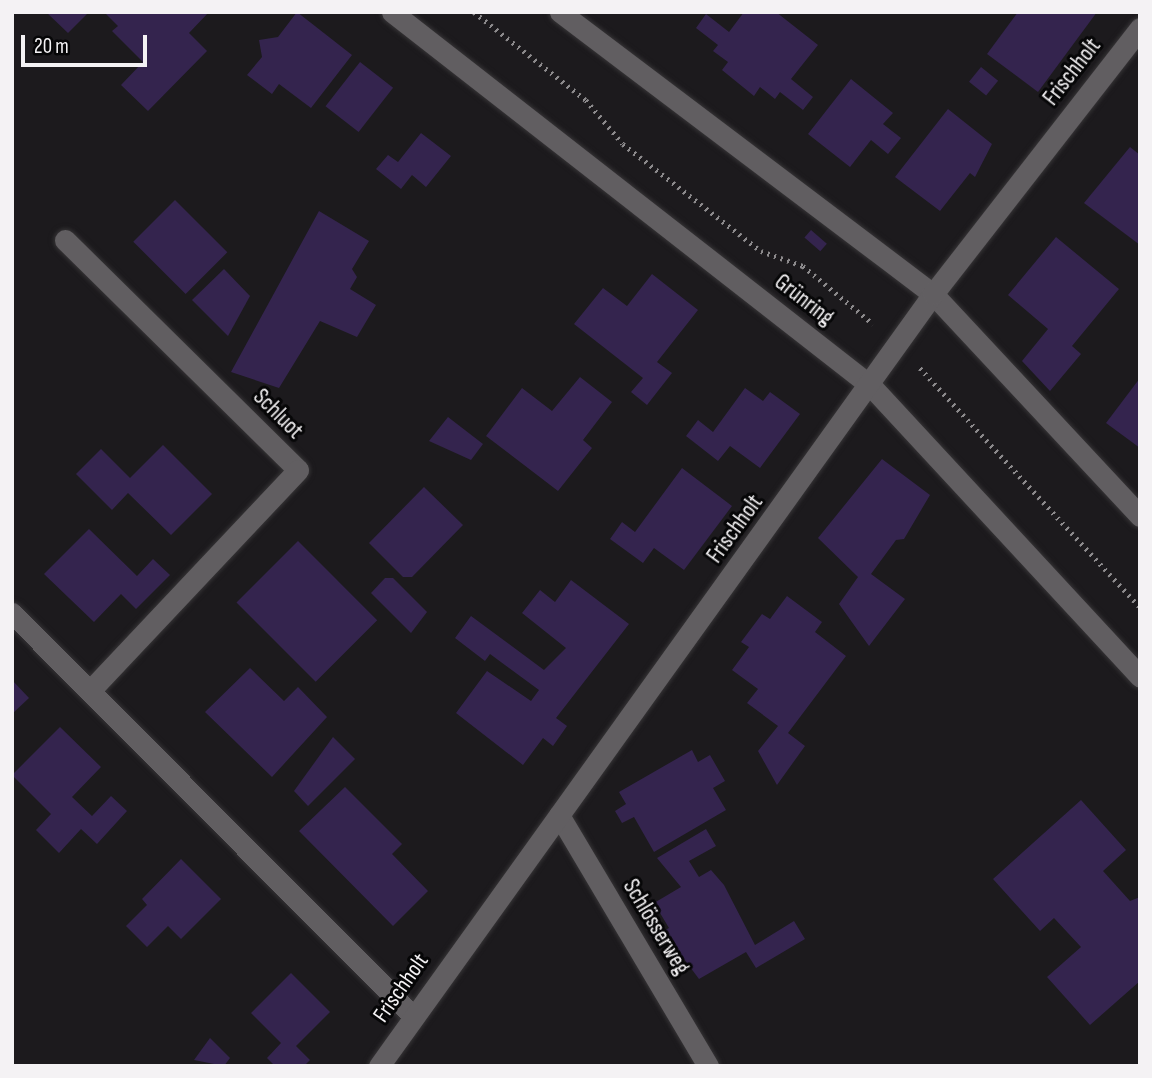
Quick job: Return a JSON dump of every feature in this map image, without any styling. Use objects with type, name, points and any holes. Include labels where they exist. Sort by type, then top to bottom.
[{"type":"street","name":"Grünring","points":[[392,12],[872,386],[1140,677]]},
{"type":"street","points":[[560,12],[933,294],[1140,516]]},
{"type":"street","name":"Frischholt","points":[[379,1066],[412,1015],[872,386],[933,294],[1140,28]]},
{"type":"street","name":"Schluot","points":[[65,240],[298,470],[90,691]]},
{"type":"street","points":[[12,613],[412,1015]]},
{"type":"street","name":"Schlösserweg","points":[[559,815],[708,1066]]},
{"type":"building","points":[[46,12],[89,12],[68,33]]},
{"type":"building","points":[[104,12],[209,12],[189,33],[207,51],[148,111],[121,85],[143,62],[112,31],[118,26]]},
{"type":"building","points":[[297,12],[352,55],[311,108],[279,84],[272,94],[247,75],[262,57],[259,40],[278,37]]},
{"type":"building","points":[[744,12],[776,12],[818,45],[791,79],[813,97],[803,110],[780,92],[775,99],[760,87],[754,96],[722,70],[728,62],[713,51],[718,45],[696,28],[706,14],[729,32]]},
{"type":"building","points":[[1018,12],[1097,12],[1038,92],[987,54]]},
{"type":"building","points":[[360,62],[393,88],[359,132],[326,106]]},
{"type":"building","points":[[981,67],[998,81],[986,96],[969,82]]},
{"type":"building","points":[[851,79],[893,113],[883,124],[901,138],[888,154],[871,140],[850,167],[808,134]]},
{"type":"building","points":[[948,109],[992,144],[975,177],[970,173],[940,211],[895,177]]},
{"type":"building","points":[[421,133],[451,156],[426,187],[412,175],[401,189],[376,169],[388,155],[398,162]]},
{"type":"building","points":[[1130,147],[1140,155],[1140,245],[1084,203]]},
{"type":"building","points":[[175,200],[227,252],[186,294],[133,242]]},
{"type":"building","points":[[319,211],[369,241],[352,269],[357,277],[350,289],[376,305],[357,337],[320,321],[279,388],[231,372]]},
{"type":"building","points":[[811,230],[827,244],[820,251],[804,238]]},
{"type":"building","points":[[1056,237],[1119,289],[1072,346],[1081,354],[1050,391],[1022,361],[1048,329],[1008,295]]},
{"type":"building","points":[[224,269],[250,296],[228,336],[192,300]]},
{"type":"building","points":[[652,274],[698,310],[657,362],[672,373],[647,405],[631,392],[643,378],[574,324],[603,288],[627,306]]},
{"type":"building","points":[[580,377],[612,402],[583,440],[592,448],[558,491],[486,436],[522,388],[552,411]]},
{"type":"building","points":[[1140,378],[1140,448],[1106,423]]},
{"type":"building","points":[[745,388],[763,401],[770,392],[800,414],[760,468],[730,446],[718,461],[686,436],[698,420],[713,432]]},
{"type":"building","points":[[448,417],[483,444],[471,460],[429,441]]},
{"type":"building","points":[[163,445],[212,494],[171,535],[128,493],[112,510],[76,474],[101,449],[130,478]]},
{"type":"building","points":[[882,459],[930,495],[904,539],[896,540],[871,574],[905,599],[869,646],[839,604],[858,577],[818,538]]},
{"type":"building","points":[[682,468],[732,506],[684,570],[654,548],[643,563],[610,539],[622,522],[635,532]]},
{"type":"building","points":[[424,487],[463,525],[412,577],[403,577],[369,543]]},
{"type":"building","points":[[89,529],[137,576],[153,559],[170,575],[136,609],[121,594],[94,622],[44,574]]},
{"type":"building","points":[[298,541],[377,620],[316,682],[236,603]]},
{"type":"building","points":[[385,578],[393,578],[427,612],[411,633],[371,593]]},
{"type":"building","points":[[571,580],[629,624],[556,718],[567,726],[553,746],[543,738],[523,765],[456,713],[487,671],[531,701],[539,690],[490,654],[485,661],[455,638],[471,616],[544,670],[566,648],[522,613],[540,590],[555,602]]},
{"type":"building","points":[[787,596],[822,622],[815,632],[846,656],[788,733],[805,746],[777,785],[758,751],[778,726],[747,703],[758,689],[732,670],[749,647],[741,642],[762,614],[770,619]]},
{"type":"building","points":[[250,668],[284,701],[298,687],[327,717],[272,777],[205,712]]},
{"type":"building","points":[[12,680],[29,698],[12,714]]},
{"type":"building","points":[[60,727],[101,767],[72,797],[92,816],[111,796],[127,811],[97,844],[81,829],[59,853],[36,830],[51,814],[12,775]]},
{"type":"building","points":[[333,737],[355,759],[308,806],[294,791]]},
{"type":"building","points":[[692,750],[698,762],[710,755],[725,781],[713,788],[726,810],[654,852],[634,817],[622,823],[615,811],[626,804],[619,792]]},
{"type":"building","points":[[345,787],[402,844],[392,854],[428,891],[393,926],[299,831]]},
{"type":"building","points":[[1081,800],[1126,850],[1103,871],[1130,901],[1140,897],[1140,981],[1090,1025],[1047,977],[1081,947],[1054,918],[1040,931],[993,879]]},
{"type":"building","points":[[706,829],[716,846],[689,861],[699,877],[711,870],[724,885],[755,945],[794,921],[805,939],[756,968],[746,952],[699,979],[663,931],[669,928],[654,903],[681,887],[657,858]]},
{"type":"building","points":[[181,859],[221,899],[181,939],[168,926],[147,947],[126,926],[147,905],[142,899]]},
{"type":"building","points":[[291,973],[330,1012],[296,1046],[310,1060],[304,1066],[275,1066],[267,1058],[281,1043],[251,1013]]},
{"type":"building","points":[[210,1038],[230,1058],[224,1066],[194,1060]]}]
